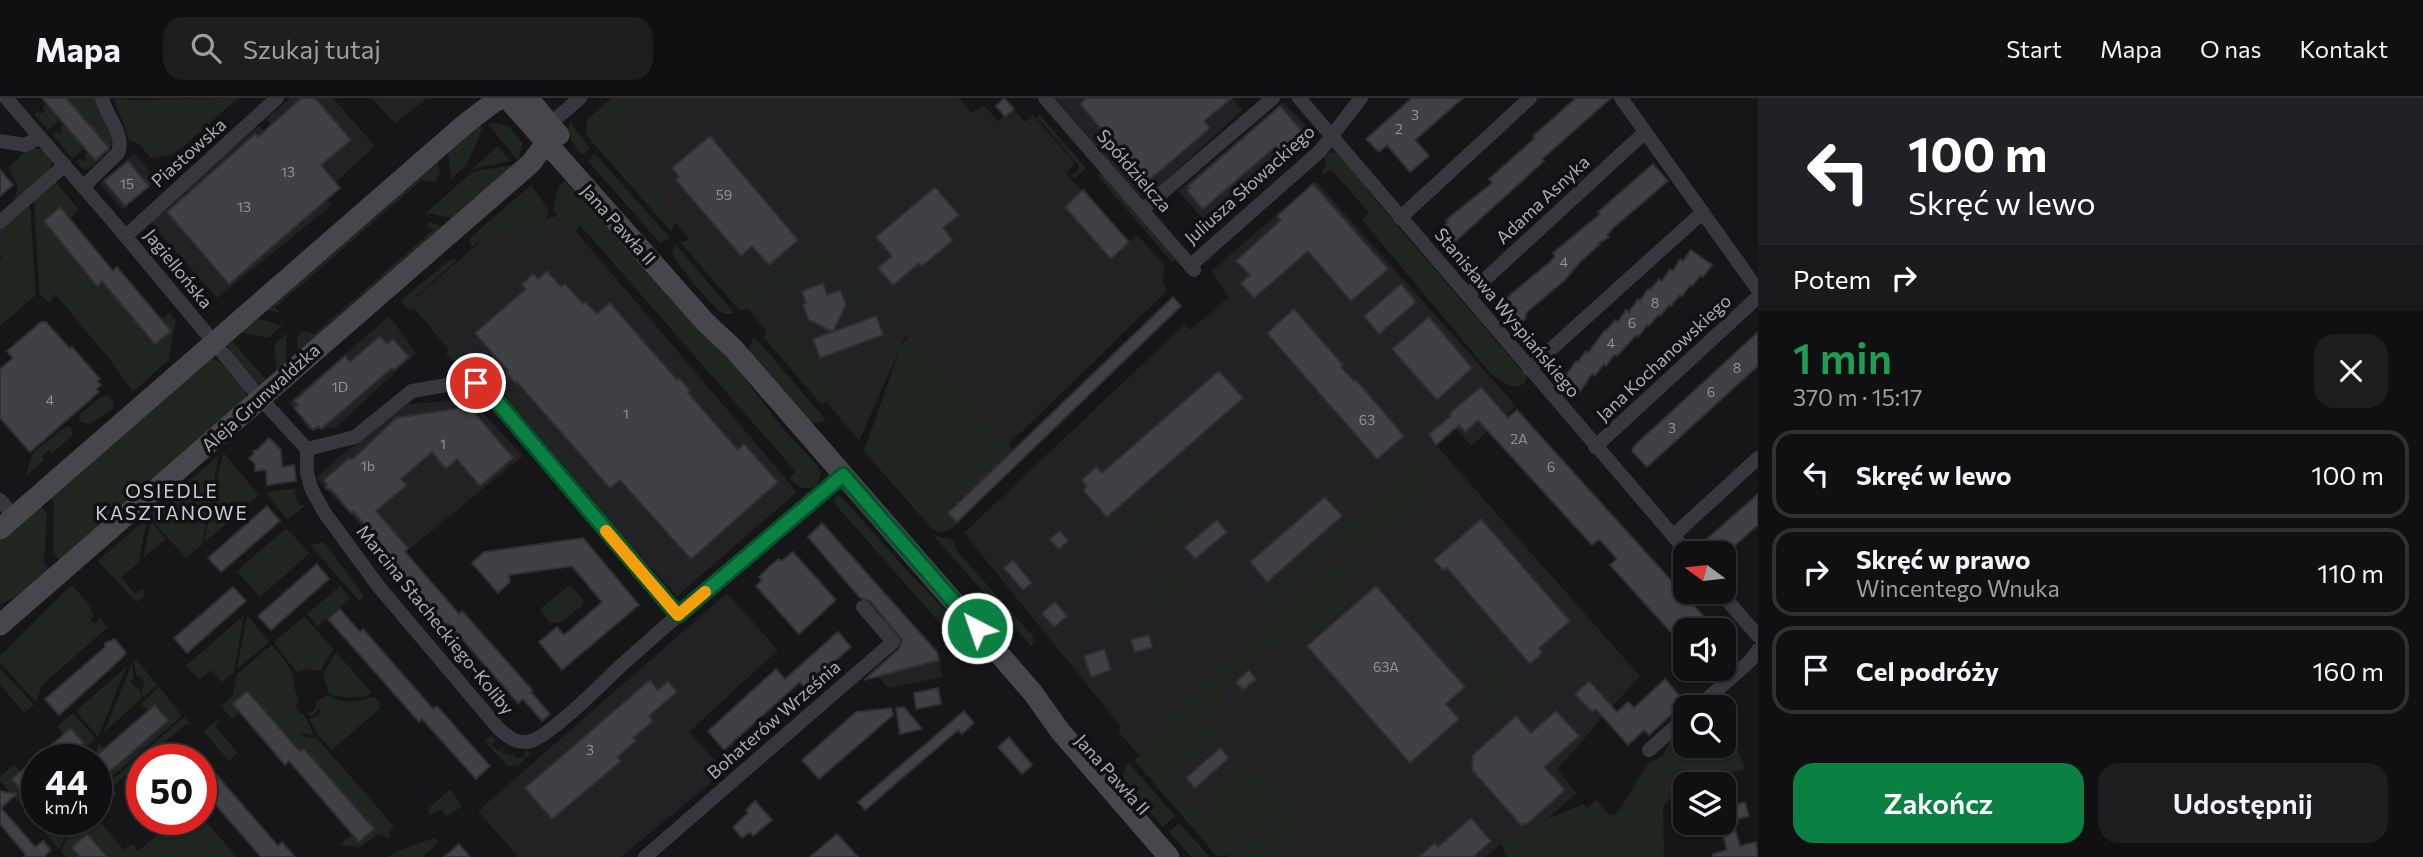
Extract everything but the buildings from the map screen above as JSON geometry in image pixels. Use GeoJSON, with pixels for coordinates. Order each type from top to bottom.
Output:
{"type":"FeatureCollection","features":[{"type":"Feature","properties":{"kind":"main road"},"geometry":{"type":"LineString","coordinates":[[464,125],[479,98]]}},
{"type":"Feature","properties":{"kind":"main road"},"geometry":{"type":"LineString","coordinates":[[7,523],[464,125],[494,102],[505,98]]}},
{"type":"Feature","properties":{"kind":"main road","name":"Jana Pawła II"},"geometry":{"type":"LineString","coordinates":[[505,98],[548,133],[666,260],[837,480],[1035,696],[1110,771],[1185,857]]}},
{"type":"Feature","properties":{"kind":"main road","name":"Jana Pawła II"},"geometry":{"type":"LineString","coordinates":[[528,99],[581,183],[706,323],[733,348]]}},
{"type":"Feature","properties":{"kind":"main road","name":"Aleja Grunwaldzka"},"geometry":{"type":"LineString","coordinates":[[0,625],[536,159],[548,133]]}},
{"type":"Feature","properties":{"kind":"main road"},"geometry":{"type":"LineString","coordinates":[[522,171],[553,169],[581,183]]}},
{"type":"Feature","properties":{"kind":"main road"},"geometry":{"type":"LineString","coordinates":[[0,610],[26,602]]}},
{"type":"Feature","properties":{"kind":"main road","name":"Jana Pawła II"},"geometry":{"type":"LineString","coordinates":[[1035,696],[1060,732],[1169,857]]}},
{"type":"Feature","properties":{"kind":"street","name":"Jagiellońska"},"geometry":{"type":"LineString","coordinates":[[6,98],[126,236],[261,399],[307,449]]}},
{"type":"Feature","properties":{"kind":"street"},"geometry":{"type":"LineString","coordinates":[[83,187],[118,153],[120,146],[120,138],[102,98]]}},
{"type":"Feature","properties":{"kind":"street","name":"Piastowska"},"geometry":{"type":"LineString","coordinates":[[126,236],[277,98]]}},
{"type":"Feature","properties":{"kind":"street"},"geometry":{"type":"LineString","coordinates":[[548,133],[580,98]]}},
{"type":"Feature","properties":{"kind":"street","name":"Spółdzielcza"},"geometry":{"type":"LineString","coordinates":[[1045,98],[1192,268]]}},
{"type":"Feature","properties":{"kind":"street"},"geometry":{"type":"LineString","coordinates":[[1142,210],[1273,98]]}},
{"type":"Feature","properties":{"kind":"street","name":"Stanisława Wyspiańskiego"},"geometry":{"type":"LineString","coordinates":[[1299,98],[1677,541]]}},
{"type":"Feature","properties":{"kind":"street","name":"Juliusza Słowackiego"},"geometry":{"type":"LineString","coordinates":[[1192,268],[1320,151],[1361,98]]}},
{"type":"Feature","properties":{"kind":"street"},"geometry":{"type":"LineString","coordinates":[[1400,218],[1530,98]]}},
{"type":"Feature","properties":{"kind":"street"},"geometry":{"type":"LineString","coordinates":[[1621,98],[1758,290]]}},
{"type":"Feature","properties":{"kind":"street","name":"Adama Asnyka"},"geometry":{"type":"LineString","coordinates":[[1468,295],[1644,133]]}},
{"type":"Feature","properties":{"kind":"street"},"geometry":{"type":"LineString","coordinates":[[0,141],[25,145],[40,136]]}},
{"type":"Feature","properties":{"kind":"street"},"geometry":{"type":"LineString","coordinates":[[0,222],[65,165]]}},
{"type":"Feature","properties":{"kind":"street"},"geometry":{"type":"LineString","coordinates":[[1530,369],[1703,212]]}},
{"type":"Feature","properties":{"kind":"street","name":"Jana Kochanowskiego"},"geometry":{"type":"LineString","coordinates":[[1595,447],[1758,298]]}},
{"type":"Feature","properties":{"kind":"street"},"geometry":{"type":"LineString","coordinates":[[307,449],[355,437],[412,391],[464,382],[482,386],[678,615]]}},
{"type":"Feature","properties":{"kind":"street","name":"Marcina Stacheckiego-Koliby"},"geometry":{"type":"LineString","coordinates":[[307,449],[307,473],[311,488],[324,512],[379,587],[499,729],[511,739],[524,743],[535,740],[577,705],[837,480]]}},
{"type":"Feature","properties":{"kind":"street"},"geometry":{"type":"LineString","coordinates":[[1673,536],[1758,457]]}},
{"type":"Feature","properties":{"kind":"street"},"geometry":{"type":"LineString","coordinates":[[0,500],[7,523]]}},
{"type":"Feature","properties":{"kind":"street"},"geometry":{"type":"LineString","coordinates":[[1730,604],[1758,636]]}},
{"type":"Feature","properties":{"kind":"street","name":"Bohaterów Września"},"geometry":{"type":"LineString","coordinates":[[645,857],[893,642],[863,607]]}},
{"type":"Feature","properties":{"kind":"street"},"geometry":{"type":"LineString","coordinates":[[1712,695],[1750,661],[1758,650]]}},
{"type":"Feature","properties":{"kind":"street"},"geometry":{"type":"LineString","coordinates":[[1649,750],[1673,729]]}},
{"type":"Feature","properties":{"kind":"shaded area"},"geometry":{"type":"Polygon","coordinates":[[[66,98],[98,98],[116,139],[112,140],[110,150],[89,169],[83,169],[76,162],[80,159],[84,162],[87,159],[84,155],[88,152],[95,160],[109,148],[66,98]]]}},
{"type":"Feature","properties":{"kind":"shaded area"},"geometry":{"type":"Polygon","coordinates":[[[114,98],[238,98],[175,154],[151,158],[140,145],[129,140],[114,98]]]}},
{"type":"Feature","properties":{"kind":"shaded area"},"geometry":{"type":"Polygon","coordinates":[[[290,98],[333,98],[375,146],[326,191],[266,119],[290,98]]]}},
{"type":"Feature","properties":{"kind":"shaded area"},"geometry":{"type":"Polygon","coordinates":[[[372,98],[427,98],[395,124],[372,98]]]}},
{"type":"Feature","properties":{"kind":"shaded area"},"geometry":{"type":"Polygon","coordinates":[[[611,98],[641,98],[618,118],[623,125],[637,174],[677,218],[671,231],[586,135],[587,120],[611,98]]]}},
{"type":"Feature","properties":{"kind":"shaded area"},"geometry":{"type":"Polygon","coordinates":[[[621,98],[959,98],[972,113],[984,105],[998,121],[1014,110],[1025,122],[1033,115],[1075,163],[1066,173],[1129,242],[1137,235],[1164,264],[1163,280],[1167,291],[1006,447],[906,335],[859,441],[591,123],[621,98]]]}},
{"type":"Feature","properties":{"kind":"shaded area"},"geometry":{"type":"Polygon","coordinates":[[[1055,98],[1232,98],[1242,110],[1148,197],[1139,196],[1055,98]]]}},
{"type":"Feature","properties":{"kind":"shaded area"},"geometry":{"type":"Polygon","coordinates":[[[1283,102],[1313,133],[1207,223],[1178,191],[1283,102]]]}},
{"type":"Feature","properties":{"kind":"shaded area"},"geometry":{"type":"Polygon","coordinates":[[[47,104],[60,120],[48,130],[34,114],[38,110],[41,114],[45,110],[42,107],[47,104]]]}},
{"type":"Feature","properties":{"kind":"shaded area"},"geometry":{"type":"Polygon","coordinates":[[[1040,115],[1086,168],[1074,179],[1071,175],[1079,166],[1037,117],[1040,115]]]}},
{"type":"Feature","properties":{"kind":"shaded area"},"geometry":{"type":"Polygon","coordinates":[[[570,122],[590,148],[582,155],[569,136],[570,122]]]}},
{"type":"Feature","properties":{"kind":"shaded area"},"geometry":{"type":"Polygon","coordinates":[[[64,124],[85,148],[72,158],[52,134],[56,131],[59,134],[64,124]]]}},
{"type":"Feature","properties":{"kind":"shaded area"},"geometry":{"type":"Polygon","coordinates":[[[488,124],[508,126],[523,143],[518,161],[488,124]]]}},
{"type":"Feature","properties":{"kind":"shaded area"},"geometry":{"type":"Polygon","coordinates":[[[259,126],[332,205],[217,298],[148,220],[259,126]]]}},
{"type":"Feature","properties":{"kind":"shaded area"},"geometry":{"type":"Polygon","coordinates":[[[480,126],[483,128],[466,166],[449,180],[451,176],[448,152],[463,136],[480,126]]]}},
{"type":"Feature","properties":{"kind":"shaded area"},"geometry":{"type":"Polygon","coordinates":[[[498,146],[510,161],[472,169],[498,146]]]}},
{"type":"Feature","properties":{"kind":"shaded area"},"geometry":{"type":"Polygon","coordinates":[[[27,150],[43,150],[51,161],[51,170],[14,204],[18,185],[8,168],[27,150]]]}},
{"type":"Feature","properties":{"kind":"shaded area"},"geometry":{"type":"Polygon","coordinates":[[[1331,152],[1340,155],[1527,377],[1524,384],[1510,386],[1490,373],[1362,220],[1369,213],[1331,169],[1324,175],[1321,172],[1327,165],[1324,156],[1331,152]]]}},
{"type":"Feature","properties":{"kind":"shaded area"},"geometry":{"type":"Polygon","coordinates":[[[134,153],[157,180],[122,210],[100,184],[134,153]]]}},
{"type":"Feature","properties":{"kind":"shaded area"},"geometry":{"type":"Polygon","coordinates":[[[595,154],[670,238],[660,243],[588,161],[595,154]]]}},
{"type":"Feature","properties":{"kind":"shaded area"},"geometry":{"type":"Polygon","coordinates":[[[437,160],[440,172],[436,182],[422,180],[275,308],[283,313],[266,310],[437,160]]]}},
{"type":"Feature","properties":{"kind":"shaded area"},"geometry":{"type":"Polygon","coordinates":[[[512,165],[514,167],[454,219],[425,214],[472,172],[512,165]]]}},
{"type":"Feature","properties":{"kind":"shaded area"},"geometry":{"type":"Polygon","coordinates":[[[1096,174],[1103,174],[1176,261],[1172,262],[1096,174]]]}},
{"type":"Feature","properties":{"kind":"shaded area"},"geometry":{"type":"Polygon","coordinates":[[[55,181],[79,210],[69,219],[59,208],[44,221],[97,285],[102,281],[155,344],[171,331],[161,320],[170,312],[173,319],[176,318],[169,359],[133,392],[108,357],[55,294],[49,303],[39,293],[34,198],[55,181]]]}},
{"type":"Feature","properties":{"kind":"shaded area"},"geometry":{"type":"Polygon","coordinates":[[[565,181],[736,367],[786,432],[817,465],[821,474],[817,485],[805,488],[789,478],[796,472],[581,226],[569,235],[553,210],[558,187],[565,181]]]}},
{"type":"Feature","properties":{"kind":"shaded area"},"geometry":{"type":"Polygon","coordinates":[[[1316,181],[1516,406],[1471,446],[1455,428],[1436,445],[1640,676],[1557,769],[1577,793],[1537,828],[1515,833],[1485,857],[1228,857],[1118,731],[1121,727],[964,533],[1185,324],[1190,330],[1229,297],[1211,271],[1316,181]]]}},
{"type":"Feature","properties":{"kind":"shaded area"},"geometry":{"type":"Polygon","coordinates":[[[531,185],[549,210],[542,230],[476,243],[472,247],[469,241],[472,236],[531,185]]]}},
{"type":"Feature","properties":{"kind":"shaded area"},"geometry":{"type":"Polygon","coordinates":[[[30,202],[36,295],[0,326],[0,228],[30,202]]]}},
{"type":"Feature","properties":{"kind":"shaded area"},"geometry":{"type":"Polygon","coordinates":[[[565,214],[580,236],[797,492],[677,596],[411,302],[490,233],[565,214]]]}},
{"type":"Feature","properties":{"kind":"shaded area"},"geometry":{"type":"Polygon","coordinates":[[[430,222],[444,227],[298,355],[297,340],[300,333],[314,334],[433,230],[427,226],[430,222]]]}},
{"type":"Feature","properties":{"kind":"shaded area"},"geometry":{"type":"Polygon","coordinates":[[[691,239],[727,282],[744,287],[756,286],[780,276],[821,245],[881,311],[877,315],[873,314],[834,271],[828,270],[813,272],[792,284],[782,294],[776,287],[753,299],[756,308],[739,310],[680,242],[691,239]]]}},
{"type":"Feature","properties":{"kind":"shaded area"},"geometry":{"type":"Polygon","coordinates":[[[676,245],[734,313],[723,313],[695,285],[672,252],[676,245]]]}},
{"type":"Feature","properties":{"kind":"shaded area"},"geometry":{"type":"Polygon","coordinates":[[[451,259],[457,260],[414,298],[469,363],[476,358],[466,370],[446,354],[449,350],[414,308],[410,311],[400,301],[451,259]]]}},
{"type":"Feature","properties":{"kind":"shaded area"},"geometry":{"type":"Polygon","coordinates":[[[389,316],[416,353],[335,428],[309,430],[289,402],[389,316]]]}},
{"type":"Feature","properties":{"kind":"shaded area"},"geometry":{"type":"Polygon","coordinates":[[[256,318],[279,325],[285,323],[268,338],[238,331],[256,318]]]}},
{"type":"Feature","properties":{"kind":"shaded area"},"geometry":{"type":"Polygon","coordinates":[[[766,332],[795,336],[829,376],[830,401],[821,404],[764,338],[766,332]]]}},
{"type":"Feature","properties":{"kind":"shaded area"},"geometry":{"type":"Polygon","coordinates":[[[287,333],[286,360],[277,375],[274,345],[287,333]]]}},
{"type":"Feature","properties":{"kind":"shaded area"},"geometry":{"type":"Polygon","coordinates":[[[910,335],[1014,451],[951,514],[959,522],[943,532],[932,529],[864,451],[901,346],[910,335]]]}},
{"type":"Feature","properties":{"kind":"shaded area"},"geometry":{"type":"Polygon","coordinates":[[[754,336],[826,420],[811,423],[750,354],[749,348],[754,336]]]}},
{"type":"Feature","properties":{"kind":"shaded area"},"geometry":{"type":"Polygon","coordinates":[[[230,339],[269,383],[261,384],[255,381],[230,352],[230,339]]]}},
{"type":"Feature","properties":{"kind":"shaded area"},"geometry":{"type":"Polygon","coordinates":[[[212,358],[219,361],[245,390],[245,402],[62,563],[53,552],[54,503],[48,496],[212,358]]]}},
{"type":"Feature","properties":{"kind":"shaded area"},"geometry":{"type":"Polygon","coordinates":[[[504,388],[612,512],[609,515],[502,390],[504,388]]]}},
{"type":"Feature","properties":{"kind":"shaded area"},"geometry":{"type":"Polygon","coordinates":[[[102,396],[109,396],[114,402],[112,409],[92,422],[79,420],[80,414],[102,396]]]}},
{"type":"Feature","properties":{"kind":"shaded area"},"geometry":{"type":"Polygon","coordinates":[[[470,399],[523,456],[395,561],[316,478],[408,404],[470,399]]]}},
{"type":"Feature","properties":{"kind":"shaded area"},"geometry":{"type":"Polygon","coordinates":[[[65,427],[70,427],[72,436],[52,453],[49,450],[42,456],[44,460],[25,477],[33,453],[65,427]]]}},
{"type":"Feature","properties":{"kind":"shaded area"},"geometry":{"type":"Polygon","coordinates":[[[223,452],[258,494],[204,543],[223,452]]]}},
{"type":"Feature","properties":{"kind":"shaded area"},"geometry":{"type":"Polygon","coordinates":[[[219,455],[202,545],[186,558],[151,519],[152,513],[219,455]]]}},
{"type":"Feature","properties":{"kind":"shaded area"},"geometry":{"type":"Polygon","coordinates":[[[1423,459],[1423,496],[1417,507],[1379,536],[1376,548],[1482,664],[1497,663],[1511,681],[1506,692],[1338,840],[1478,715],[1488,696],[1485,680],[1371,549],[1362,544],[1350,544],[1336,549],[1256,619],[1250,610],[1423,459]]]}},
{"type":"Feature","properties":{"kind":"shaded area"},"geometry":{"type":"Polygon","coordinates":[[[299,488],[294,492],[299,505],[306,505],[288,520],[267,494],[299,488]]]}},
{"type":"Feature","properties":{"kind":"shaded area"},"geometry":{"type":"Polygon","coordinates":[[[1176,493],[1186,505],[1157,530],[1153,526],[1140,537],[1144,542],[1120,562],[1117,561],[1112,555],[1114,547],[1176,493]]]}},
{"type":"Feature","properties":{"kind":"shaded area"},"geometry":{"type":"Polygon","coordinates":[[[842,497],[940,605],[976,637],[973,648],[967,650],[961,647],[835,504],[834,499],[842,497]]]}},
{"type":"Feature","properties":{"kind":"shaded area"},"geometry":{"type":"Polygon","coordinates":[[[39,504],[47,514],[44,563],[52,571],[27,592],[0,604],[0,538],[39,504]]]}},
{"type":"Feature","properties":{"kind":"shaded area"},"geometry":{"type":"Polygon","coordinates":[[[147,518],[139,562],[121,577],[135,594],[143,588],[144,597],[136,602],[98,561],[147,518]]]}},
{"type":"Feature","properties":{"kind":"shaded area"},"geometry":{"type":"Polygon","coordinates":[[[151,521],[166,539],[143,558],[151,521]]]}},
{"type":"Feature","properties":{"kind":"shaded area"},"geometry":{"type":"Polygon","coordinates":[[[822,523],[937,652],[943,677],[888,688],[874,671],[901,645],[808,537],[822,523]]]}},
{"type":"Feature","properties":{"kind":"shaded area"},"geometry":{"type":"Polygon","coordinates":[[[286,528],[310,553],[260,597],[237,571],[286,528]]]}},
{"type":"Feature","properties":{"kind":"shaded area"},"geometry":{"type":"Polygon","coordinates":[[[933,535],[953,540],[957,551],[1032,635],[1032,647],[933,535]]]}},
{"type":"Feature","properties":{"kind":"shaded area"},"geometry":{"type":"Polygon","coordinates":[[[324,542],[364,596],[359,601],[310,545],[324,542]]]}},
{"type":"Feature","properties":{"kind":"shaded area"},"geometry":{"type":"Polygon","coordinates":[[[1340,558],[1350,559],[1360,569],[1337,590],[1349,604],[1296,652],[1284,643],[1272,646],[1227,686],[1213,707],[1213,720],[1161,732],[1185,699],[1281,613],[1298,593],[1340,558]]]}},
{"type":"Feature","properties":{"kind":"shaded area"},"geometry":{"type":"Polygon","coordinates":[[[1187,568],[1186,581],[1180,590],[1159,604],[1149,601],[1163,571],[1172,582],[1187,568]]]}},
{"type":"Feature","properties":{"kind":"shaded area"},"geometry":{"type":"Polygon","coordinates":[[[72,585],[92,608],[90,610],[94,616],[90,620],[94,623],[100,618],[108,627],[41,686],[36,702],[0,663],[0,655],[72,585]]]}},
{"type":"Feature","properties":{"kind":"shaded area"},"geometry":{"type":"Polygon","coordinates":[[[570,585],[583,600],[583,605],[561,622],[549,623],[540,609],[570,585]]]}},
{"type":"Feature","properties":{"kind":"shaded area"},"geometry":{"type":"Polygon","coordinates":[[[340,586],[351,598],[318,626],[307,614],[340,586]]]}},
{"type":"Feature","properties":{"kind":"shaded area"},"geometry":{"type":"Polygon","coordinates":[[[727,593],[778,650],[689,732],[725,771],[621,857],[518,857],[478,811],[727,593]]]}},
{"type":"Feature","properties":{"kind":"shaded area"},"geometry":{"type":"Polygon","coordinates":[[[244,615],[234,672],[222,682],[211,670],[199,680],[186,666],[244,615]]]}},
{"type":"Feature","properties":{"kind":"shaded area"},"geometry":{"type":"Polygon","coordinates":[[[247,615],[269,642],[237,669],[247,615]]]}},
{"type":"Feature","properties":{"kind":"shaded area"},"geometry":{"type":"Polygon","coordinates":[[[304,616],[334,650],[321,671],[308,669],[296,672],[274,642],[304,616]]]}},
{"type":"Feature","properties":{"kind":"shaded area"},"geometry":{"type":"Polygon","coordinates":[[[272,645],[293,675],[299,698],[296,706],[305,716],[314,735],[300,735],[316,737],[394,826],[390,831],[390,839],[378,834],[359,848],[343,845],[341,843],[353,834],[374,828],[304,749],[300,752],[247,692],[233,704],[239,712],[232,719],[221,706],[233,695],[237,674],[272,645]]]}},
{"type":"Feature","properties":{"kind":"shaded area"},"geometry":{"type":"Polygon","coordinates":[[[336,652],[371,692],[370,695],[349,698],[329,693],[323,674],[336,652]]]}},
{"type":"Feature","properties":{"kind":"shaded area"},"geometry":{"type":"Polygon","coordinates":[[[1282,657],[1287,657],[1220,714],[1221,707],[1282,657]]]}},
{"type":"Feature","properties":{"kind":"shaded area"},"geometry":{"type":"Polygon","coordinates":[[[136,659],[157,685],[143,698],[141,690],[145,683],[136,676],[136,659]]]}},
{"type":"Feature","properties":{"kind":"shaded area"},"geometry":{"type":"Polygon","coordinates":[[[132,663],[134,677],[130,681],[140,691],[141,699],[104,732],[132,663]]]}},
{"type":"Feature","properties":{"kind":"shaded area"},"geometry":{"type":"Polygon","coordinates":[[[127,666],[98,737],[76,711],[127,666]]]}},
{"type":"Feature","properties":{"kind":"shaded area"},"geometry":{"type":"Polygon","coordinates":[[[0,668],[34,705],[24,713],[0,684],[0,668]]]}},
{"type":"Feature","properties":{"kind":"shaded area"},"geometry":{"type":"Polygon","coordinates":[[[159,687],[182,716],[150,744],[141,744],[168,721],[155,705],[148,711],[141,704],[159,687]]]}},
{"type":"Feature","properties":{"kind":"shaded area"},"geometry":{"type":"Polygon","coordinates":[[[327,695],[349,701],[373,697],[379,700],[380,708],[332,750],[309,719],[318,715],[321,710],[309,716],[308,713],[316,707],[316,702],[327,695]]]}},
{"type":"Feature","properties":{"kind":"shaded area"},"geometry":{"type":"Polygon","coordinates":[[[73,713],[96,739],[90,744],[68,744],[71,728],[64,734],[57,727],[73,713]]]}},
{"type":"Feature","properties":{"kind":"shaded area"},"geometry":{"type":"Polygon","coordinates":[[[184,717],[192,725],[186,724],[163,744],[153,744],[184,717]]]}},
{"type":"Feature","properties":{"kind":"shaded area"},"geometry":{"type":"Polygon","coordinates":[[[220,721],[215,726],[238,753],[229,761],[203,731],[220,721]]]}},
{"type":"Feature","properties":{"kind":"shaded area"},"geometry":{"type":"Polygon","coordinates":[[[1215,723],[1223,732],[1172,778],[1204,815],[1218,805],[1215,800],[1216,790],[1242,767],[1253,766],[1286,804],[1223,857],[1216,855],[1134,760],[1162,735],[1215,723]]]}},
{"type":"Feature","properties":{"kind":"shaded area"},"geometry":{"type":"Polygon","coordinates":[[[491,736],[496,740],[491,745],[499,751],[504,746],[502,753],[511,756],[515,751],[514,757],[523,758],[526,749],[531,753],[518,765],[508,766],[485,742],[491,736]]]}},
{"type":"Feature","properties":{"kind":"shaded area"},"geometry":{"type":"Polygon","coordinates":[[[1673,740],[1673,758],[1736,758],[1736,746],[1745,769],[1735,772],[1673,772],[1673,796],[1663,806],[1664,857],[1507,857],[1501,843],[1515,833],[1583,804],[1587,808],[1596,800],[1610,815],[1616,815],[1648,764],[1663,756],[1673,740]]]}},
{"type":"Feature","properties":{"kind":"shaded area"},"geometry":{"type":"Polygon","coordinates":[[[126,757],[126,765],[112,777],[112,769],[126,757]]]}},
{"type":"Feature","properties":{"kind":"shaded area"},"geometry":{"type":"Polygon","coordinates":[[[1128,762],[1175,816],[1163,827],[1124,781],[1123,773],[1128,762]]]}},
{"type":"Feature","properties":{"kind":"shaded area"},"geometry":{"type":"Polygon","coordinates":[[[14,764],[20,771],[12,779],[21,790],[21,805],[0,781],[0,777],[14,764]]]}},
{"type":"Feature","properties":{"kind":"shaded area"},"geometry":{"type":"Polygon","coordinates":[[[126,768],[126,775],[112,787],[112,780],[126,768]]]}},
{"type":"Feature","properties":{"kind":"shaded area"},"geometry":{"type":"Polygon","coordinates":[[[450,789],[462,806],[447,817],[441,810],[429,815],[429,808],[450,789]]]}},
{"type":"Feature","properties":{"kind":"shaded area"},"geometry":{"type":"Polygon","coordinates":[[[1289,807],[1300,819],[1300,828],[1269,857],[1233,857],[1289,807]]]}},
{"type":"Feature","properties":{"kind":"shaded area"},"geometry":{"type":"Polygon","coordinates":[[[1179,823],[1210,857],[1191,857],[1169,832],[1179,823]]]}},
{"type":"Feature","properties":{"kind":"shaded area"},"geometry":{"type":"Polygon","coordinates":[[[217,834],[237,857],[107,857],[88,835],[111,835],[124,850],[132,844],[138,851],[157,835],[217,834]]]}},
{"type":"Feature","properties":{"kind":"shaded area"},"geometry":{"type":"Polygon","coordinates":[[[47,835],[66,835],[59,849],[47,835]]]}},
{"type":"Feature","properties":{"kind":"shaded area"},"geometry":{"type":"Polygon","coordinates":[[[69,835],[86,835],[72,848],[80,857],[66,857],[61,851],[69,835]]]}},
{"type":"Feature","properties":{"kind":"shaded area"},"geometry":{"type":"Polygon","coordinates":[[[434,838],[439,842],[422,857],[389,857],[394,852],[434,838]]]}},
{"type":"Feature","properties":{"kind":"slow traffic"},"geometry":{"type":"LineString","coordinates":[[606,531],[678,615],[705,592]]}},
{"type":"Feature","properties":{"kind":"district","name":"OSIEDLE KASZTANOWE"},"geometry":{"type":"Point","coordinates":[172,502]}},
{"type":"Feature","properties":{"kind":"route"},"geometry":{"type":"LineString","coordinates":[[476,383],[488,391],[678,615],[843,475],[977,628]]}}]}
